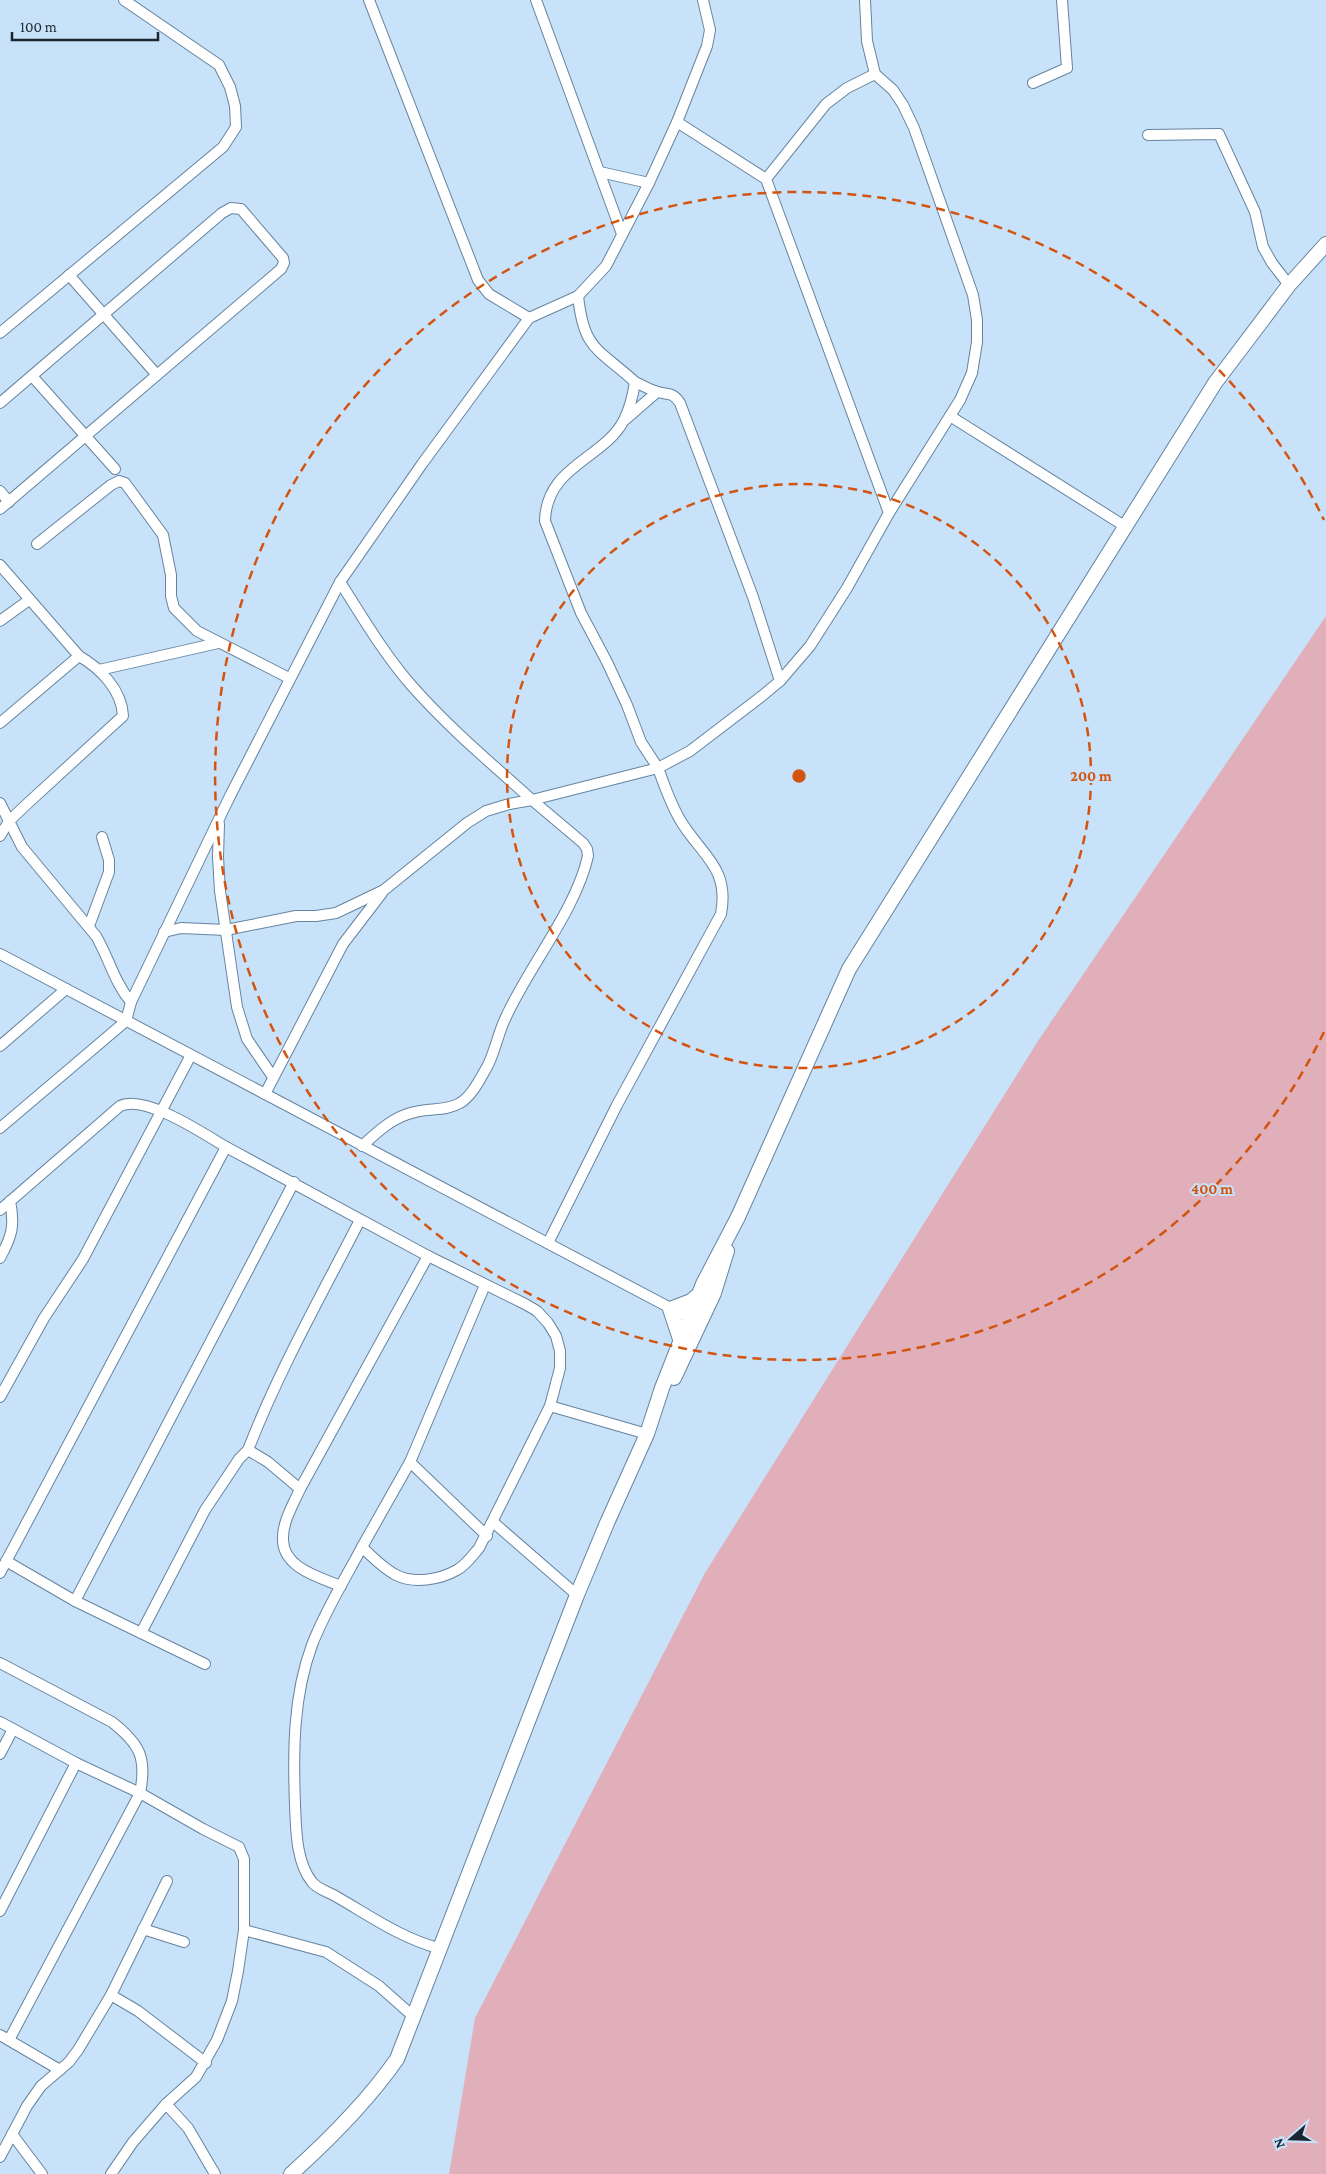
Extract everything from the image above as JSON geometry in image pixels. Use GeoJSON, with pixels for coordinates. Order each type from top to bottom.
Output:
{"type":"FeatureCollection","features":[{"type":"Feature","properties":{"kind":"street"},"geometry":{"type":"LineString","coordinates":[[0,333],[223,147],[236,127],[235,106],[230,87],[219,66],[124,0]]}},
{"type":"Feature","properties":{"kind":"street"},"geometry":{"type":"LineString","coordinates":[[370,0],[478,280],[489,294],[529,318]]}},
{"type":"Feature","properties":{"kind":"street"},"geometry":{"type":"LineString","coordinates":[[536,0],[622,234]]}},
{"type":"Feature","properties":{"kind":"street"},"geometry":{"type":"LineString","coordinates":[[0,1128],[126,1021],[131,1002],[219,818],[289,678],[340,582],[422,464],[529,318],[578,296],[606,266],[649,184],[677,122],[707,46],[710,30],[703,0]]}},
{"type":"Feature","properties":{"kind":"street"},"geometry":{"type":"LineString","coordinates":[[164,932],[181,928],[226,930],[296,916],[336,913],[384,890],[467,823],[486,811],[658,768],[690,751],[780,681],[810,646],[847,588],[889,513],[960,400],[972,373],[977,342],[977,320],[973,295],[914,128],[893,90],[875,74],[868,41],[865,0]]}},
{"type":"Feature","properties":{"kind":"street"},"geometry":{"type":"LineString","coordinates":[[1033,84],[1067,68],[1062,0]]}},
{"type":"Feature","properties":{"kind":"street"},"geometry":{"type":"LineString","coordinates":[[766,179],[826,104],[847,88],[875,74]]}},
{"type":"Feature","properties":{"kind":"street"},"geometry":{"type":"LineString","coordinates":[[677,122],[766,179],[889,513]]}},
{"type":"Feature","properties":{"kind":"street"},"geometry":{"type":"LineString","coordinates":[[1148,135],[1219,134],[1255,212],[1263,247],[1272,263],[1289,285]]}},
{"type":"Feature","properties":{"kind":"street"},"geometry":{"type":"LineString","coordinates":[[600,172],[649,184]]}},
{"type":"Feature","properties":{"kind":"street"},"geometry":{"type":"LineString","coordinates":[[0,403],[222,213],[231,208],[241,209],[279,251],[283,258],[284,264],[281,269],[0,509]]}},
{"type":"Feature","properties":{"kind":"street"},"geometry":{"type":"LineString","coordinates":[[657,1407],[688,1350],[700,1293],[738,1217],[849,969],[1215,382],[1289,285],[1326,244]]}},
{"type":"Feature","properties":{"kind":"street"},"geometry":{"type":"LineString","coordinates":[[69,275],[157,375]]}},
{"type":"Feature","properties":{"kind":"street"},"geometry":{"type":"LineString","coordinates":[[578,296],[584,333],[603,356],[635,382],[657,392],[667,392],[676,397],[680,404],[753,597],[780,681]]}},
{"type":"Feature","properties":{"kind":"street"},"geometry":{"type":"LineString","coordinates":[[32,376],[115,469]]}},
{"type":"Feature","properties":{"kind":"street"},"geometry":{"type":"LineString","coordinates":[[624,421],[635,382]]}},
{"type":"Feature","properties":{"kind":"street"},"geometry":{"type":"LineString","coordinates":[[548,1243],[617,1105],[721,914],[724,897],[722,880],[714,865],[680,819],[658,768],[641,742],[615,679],[581,613],[545,521],[546,506],[554,489],[581,461],[600,446],[624,421],[657,392]]}},
{"type":"Feature","properties":{"kind":"street"},"geometry":{"type":"LineString","coordinates":[[950,416],[1126,527]]}},
{"type":"Feature","properties":{"kind":"street"},"geometry":{"type":"LineString","coordinates":[[36,544],[111,485],[119,481],[125,483],[163,535],[171,575],[171,596],[174,608],[197,631],[289,678]]}},
{"type":"Feature","properties":{"kind":"street"},"geometry":{"type":"LineString","coordinates":[[0,491],[9,502]]}},
{"type":"Feature","properties":{"kind":"street"},"geometry":{"type":"LineString","coordinates":[[0,565],[79,656],[99,670],[120,700],[123,716],[9,821],[0,836]]}},
{"type":"Feature","properties":{"kind":"street"},"geometry":{"type":"LineString","coordinates":[[340,582],[377,642],[432,708],[532,800],[583,843],[587,849],[586,862],[571,899],[506,1017],[488,1066],[471,1092],[460,1103],[450,1107],[415,1112],[404,1116],[378,1131],[362,1146]]}},
{"type":"Feature","properties":{"kind":"street"},"geometry":{"type":"LineString","coordinates":[[0,621],[29,600]]}},
{"type":"Feature","properties":{"kind":"street"},"geometry":{"type":"LineString","coordinates":[[99,670],[218,643]]}},
{"type":"Feature","properties":{"kind":"street"},"geometry":{"type":"LineString","coordinates":[[0,723],[79,656]]}},
{"type":"Feature","properties":{"kind":"street"},"geometry":{"type":"LineString","coordinates":[[0,803],[22,847],[72,909],[89,926],[105,952],[117,984],[131,1002]]}},
{"type":"Feature","properties":{"kind":"street"},"geometry":{"type":"LineString","coordinates":[[219,818],[218,866],[237,1007],[247,1038],[273,1077]]}},
{"type":"Feature","properties":{"kind":"street"},"geometry":{"type":"LineString","coordinates":[[89,926],[109,872],[109,860],[102,837]]}},
{"type":"Feature","properties":{"kind":"street"},"geometry":{"type":"LineString","coordinates":[[265,1094],[343,944],[384,890]]}},
{"type":"Feature","properties":{"kind":"street"},"geometry":{"type":"LineString","coordinates":[[3,959],[66,989],[695,1321]]}},
{"type":"Feature","properties":{"kind":"street"},"geometry":{"type":"LineString","coordinates":[[0,1046],[66,989]]}},
{"type":"Feature","properties":{"kind":"street"},"geometry":{"type":"LineString","coordinates":[[0,1396],[44,1318],[83,1259],[191,1056]]}},
{"type":"Feature","properties":{"kind":"street"},"geometry":{"type":"LineString","coordinates":[[0,1210],[120,1106],[133,1103],[162,1112],[294,1182],[360,1220],[537,1311],[556,1336],[560,1351],[560,1368],[550,1406],[487,1536],[479,1548],[465,1564],[456,1570],[424,1580],[410,1580],[395,1574],[362,1548]]}},
{"type":"Feature","properties":{"kind":"street"},"geometry":{"type":"LineString","coordinates":[[0,1574],[226,1147]]}},
{"type":"Feature","properties":{"kind":"street"},"geometry":{"type":"LineString","coordinates":[[74,1601],[294,1182]]}},
{"type":"Feature","properties":{"kind":"street"},"geometry":{"type":"LineString","coordinates":[[0,1258],[13,1231],[10,1201]]}},
{"type":"Feature","properties":{"kind":"street"},"geometry":{"type":"LineString","coordinates":[[291,2174],[338,2130],[376,2089],[397,2059],[438,1948],[577,1595],[607,1523],[648,1434],[662,1388],[680,1340],[714,1294],[738,1217]]}},
{"type":"Feature","properties":{"kind":"street"},"geometry":{"type":"LineString","coordinates":[[141,1633],[205,1510],[239,1459],[248,1450],[264,1407],[285,1363],[360,1220]]}},
{"type":"Feature","properties":{"kind":"street"},"geometry":{"type":"LineString","coordinates":[[341,1586],[307,1572],[295,1564],[286,1552],[283,1537],[288,1518],[300,1489],[428,1256]]}},
{"type":"Feature","properties":{"kind":"street"},"geometry":{"type":"LineString","coordinates":[[438,1948],[420,1943],[313,1884],[301,1860],[296,1823],[293,1744],[296,1714],[312,1646],[341,1586],[410,1462],[485,1284]]}},
{"type":"Feature","properties":{"kind":"street"},"geometry":{"type":"LineString","coordinates":[[670,1309],[691,1301],[700,1293]]}},
{"type":"Feature","properties":{"kind":"street"},"geometry":{"type":"LineString","coordinates":[[670,1309],[677,1325],[680,1340]]}},
{"type":"Feature","properties":{"kind":"street"},"geometry":{"type":"LineString","coordinates":[[550,1406],[648,1434]]}},
{"type":"Feature","properties":{"kind":"street"},"geometry":{"type":"LineString","coordinates":[[248,1450],[268,1462],[300,1489]]}},
{"type":"Feature","properties":{"kind":"street"},"geometry":{"type":"LineString","coordinates":[[410,1462],[487,1536]]}},
{"type":"Feature","properties":{"kind":"street"},"geometry":{"type":"LineString","coordinates":[[493,1522],[577,1595]]}},
{"type":"Feature","properties":{"kind":"street"},"geometry":{"type":"LineString","coordinates":[[6,1560],[74,1601],[205,1664]]}},
{"type":"Feature","properties":{"kind":"street"},"geometry":{"type":"LineString","coordinates":[[0,1664],[112,1722],[128,1735],[140,1755],[144,1773],[140,1794],[4,2037],[60,2070]]}},
{"type":"Feature","properties":{"kind":"street"},"geometry":{"type":"LineString","coordinates":[[0,1722],[76,1763],[140,1794],[203,1830],[239,1847],[244,1859],[244,1930],[232,2001],[217,2040],[206,2063],[196,2077],[166,2104],[133,2142],[111,2174]]}},
{"type":"Feature","properties":{"kind":"street"},"geometry":{"type":"LineString","coordinates":[[0,1754],[13,1729]]}},
{"type":"Feature","properties":{"kind":"street"},"geometry":{"type":"LineString","coordinates":[[0,1911],[76,1763]]}},
{"type":"Feature","properties":{"kind":"street"},"geometry":{"type":"LineString","coordinates":[[0,2157],[27,2106],[41,2086],[60,2070],[78,2050],[112,1995],[167,1880]]}},
{"type":"Feature","properties":{"kind":"street"},"geometry":{"type":"LineString","coordinates":[[143,1929],[184,1942]]}},
{"type":"Feature","properties":{"kind":"street"},"geometry":{"type":"LineString","coordinates":[[244,1930],[326,1952],[379,1986],[414,2017]]}},
{"type":"Feature","properties":{"kind":"street"},"geometry":{"type":"LineString","coordinates":[[112,1995],[138,2011],[206,2063]]}},
{"type":"Feature","properties":{"kind":"street"},"geometry":{"type":"LineString","coordinates":[[166,2104],[188,2128],[215,2174]]}},
{"type":"Feature","properties":{"kind":"street"},"geometry":{"type":"LineString","coordinates":[[12,2134],[42,2174]]}},
{"type":"Feature","properties":{"kind":"shaded area"},"geometry":{"type":"Polygon","coordinates":[[[1326,616],[1326,2174],[449,2174],[475,2018],[705,1573],[1038,1041],[1326,616]]]}}]}
